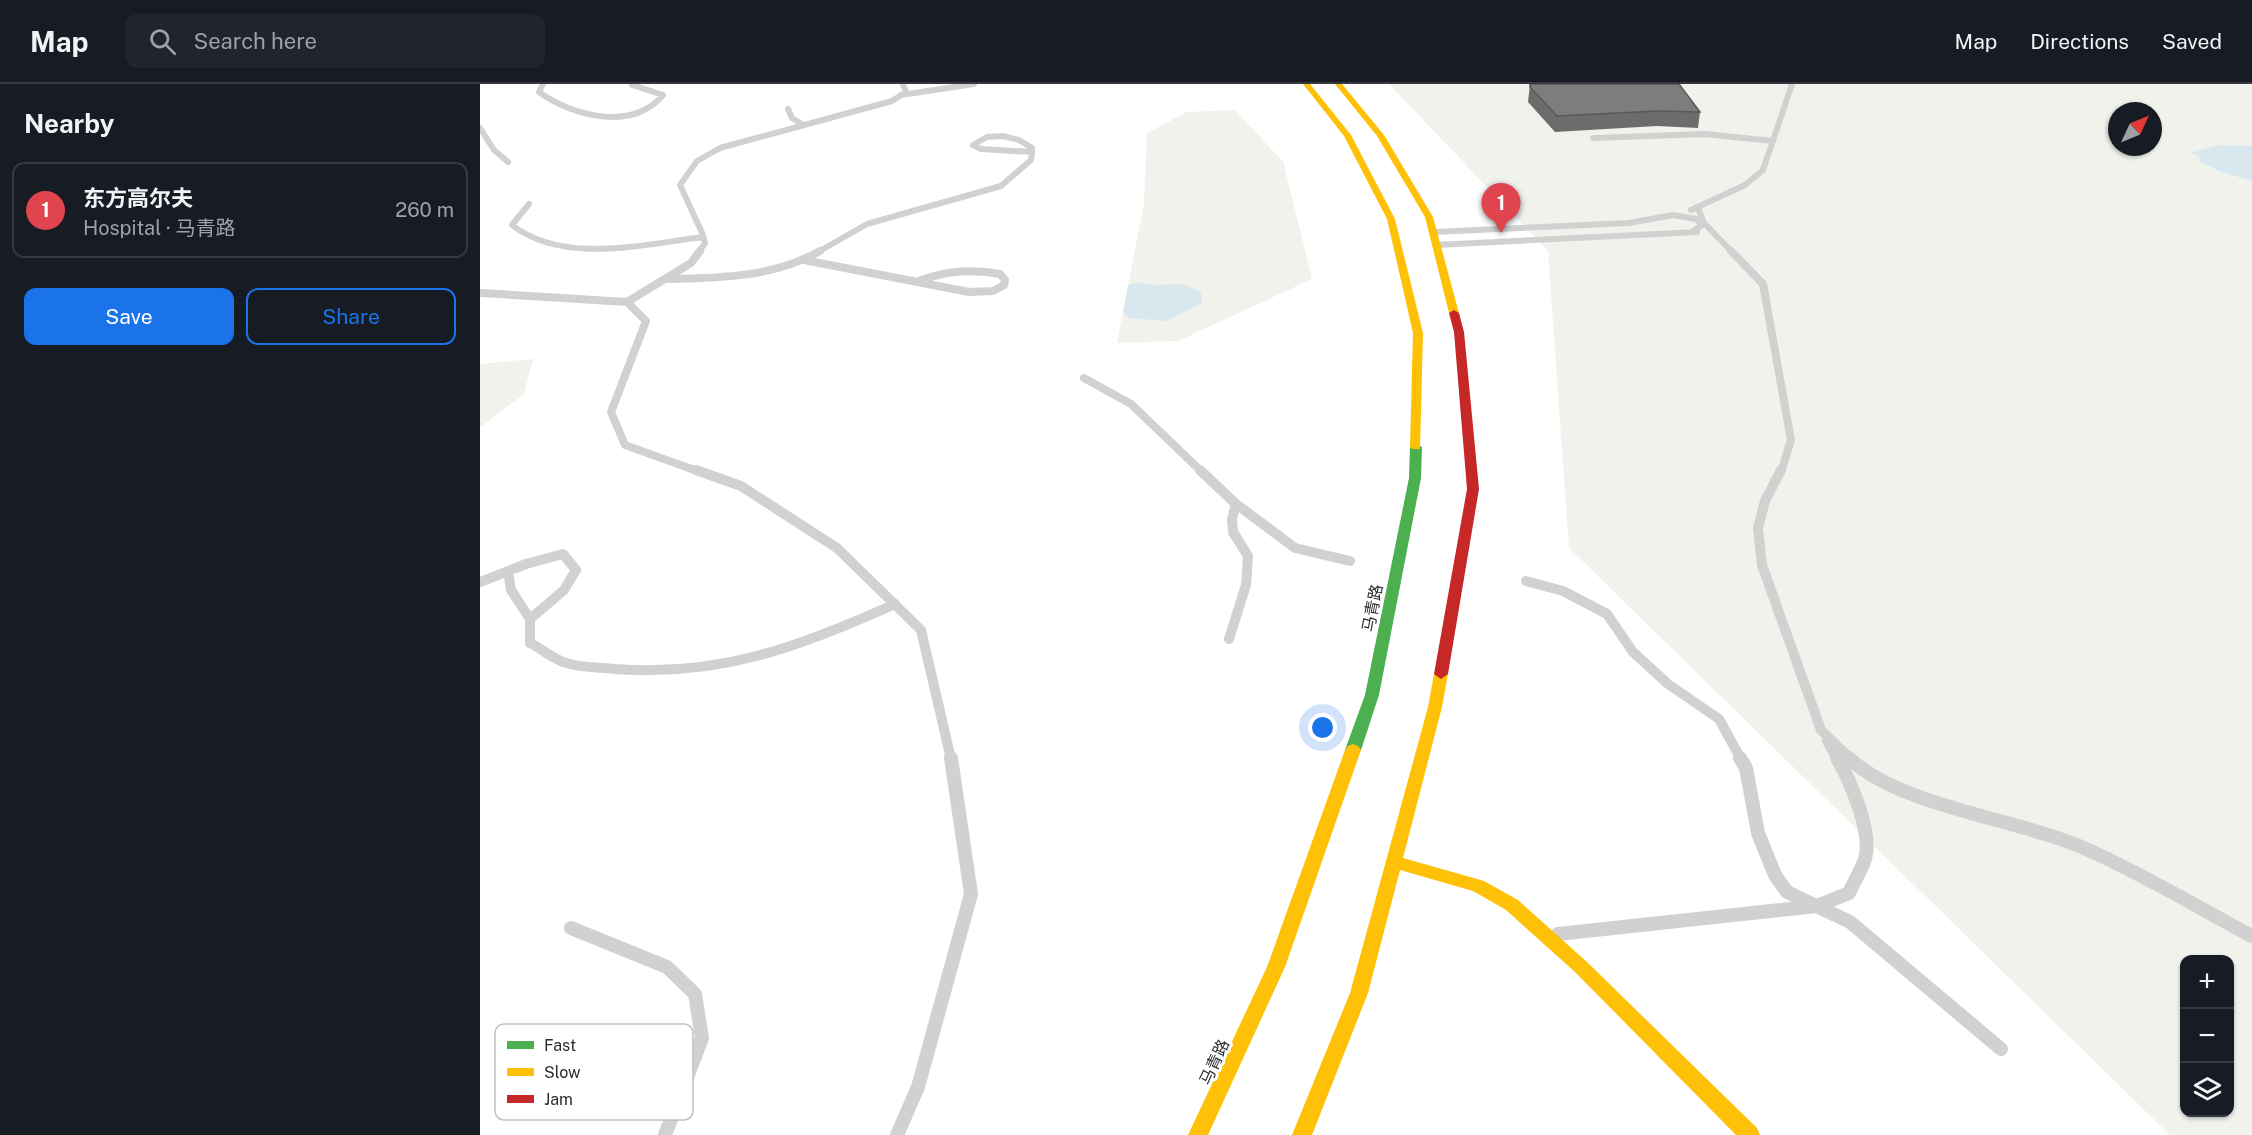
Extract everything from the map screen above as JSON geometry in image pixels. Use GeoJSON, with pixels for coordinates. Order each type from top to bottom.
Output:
{"type":"FeatureCollection","features":[{"type":"Feature","properties":{"kind":"main road","name":"马青路"},"geometry":{"type":"LineString","coordinates":[[1198,1135],[1276,967],[1372,695],[1415,478],[1418,333],[1391,219],[1347,135],[1306,84]]}},
{"type":"Feature","properties":{"kind":"main road"},"geometry":{"type":"LineString","coordinates":[[1302,1135],[1359,993],[1394,862],[1435,707],[1473,489],[1459,332],[1429,217],[1380,135],[1338,84]]}},
{"type":"Feature","properties":{"kind":"main road"},"geometry":{"type":"LineString","coordinates":[[1394,862],[1478,886],[1512,905],[1694,1077],[1750,1135]]}},
{"type":"Feature","properties":{"kind":"lane"},"geometry":{"type":"LineString","coordinates":[[543,84],[539,92],[560,107],[590,117],[606,118],[643,110],[658,102],[663,95],[632,86]]}},
{"type":"Feature","properties":{"kind":"lane"},"geometry":{"type":"LineString","coordinates":[[480,293],[627,303],[669,279],[691,263],[705,243],[698,218],[684,198],[680,185],[687,172],[697,161],[720,148],[866,110],[906,92],[903,84]]}},
{"type":"Feature","properties":{"kind":"lane"},"geometry":{"type":"LineString","coordinates":[[901,95],[974,84]]}},
{"type":"Feature","properties":{"kind":"lane"},"geometry":{"type":"LineString","coordinates":[[1435,238],[1629,223],[1698,208],[1745,185],[1763,170],[1792,84]]}},
{"type":"Feature","properties":{"kind":"lane"},"geometry":{"type":"LineString","coordinates":[[788,110],[792,118],[803,125]]}},
{"type":"Feature","properties":{"kind":"lane"},"geometry":{"type":"LineString","coordinates":[[480,128],[494,150],[508,162]]}},
{"type":"Feature","properties":{"kind":"lane"},"geometry":{"type":"LineString","coordinates":[[1593,138],[1683,132],[1725,134],[1773,141]]}},
{"type":"Feature","properties":{"kind":"lane"},"geometry":{"type":"LineString","coordinates":[[669,279],[720,278],[768,271],[804,260],[867,224],[909,210],[1001,186],[1031,160],[1032,152],[1032,148],[1025,141],[1009,137],[978,140],[973,145],[981,149],[1032,152]]}},
{"type":"Feature","properties":{"kind":"lane"},"geometry":{"type":"LineString","coordinates":[[529,204],[512,225],[520,235],[559,247],[588,248],[704,237]]}},
{"type":"Feature","properties":{"kind":"lane"},"geometry":{"type":"LineString","coordinates":[[1546,935],[1817,906],[1848,893],[1866,858],[1862,815],[1849,779],[1821,730],[1762,565],[1758,528],[1791,440],[1763,284],[1704,223],[1698,208]]}},
{"type":"Feature","properties":{"kind":"lane"},"geometry":{"type":"LineString","coordinates":[[1673,215],[1696,219],[1702,225],[1692,232]]}},
{"type":"Feature","properties":{"kind":"lane"},"geometry":{"type":"LineString","coordinates":[[1435,238],[1711,231]]}},
{"type":"Feature","properties":{"kind":"lane"},"geometry":{"type":"LineString","coordinates":[[804,260],[969,292],[993,291],[1004,285],[1005,280],[1000,274],[974,271],[938,275],[919,281]]}},
{"type":"Feature","properties":{"kind":"lane"},"geometry":{"type":"LineString","coordinates":[[627,303],[646,321],[611,412],[625,446],[741,486],[837,548],[921,630],[949,743],[971,894],[918,1087],[897,1135]]}},
{"type":"Feature","properties":{"kind":"lane"},"geometry":{"type":"LineString","coordinates":[[1084,378],[1131,404],[1236,504],[1295,548],[1350,561]]}},
{"type":"Feature","properties":{"kind":"lane"},"geometry":{"type":"LineString","coordinates":[[1228,639],[1246,585],[1248,556],[1233,536],[1231,518],[1236,504]]}},
{"type":"Feature","properties":{"kind":"lane"},"geometry":{"type":"LineString","coordinates":[[480,582],[563,554],[576,570],[564,590],[530,619]]}},
{"type":"Feature","properties":{"kind":"lane"},"geometry":{"type":"LineString","coordinates":[[508,571],[511,590],[530,619],[531,643],[567,663],[623,670],[688,672],[772,655],[824,638],[895,604]]}},
{"type":"Feature","properties":{"kind":"lane"},"geometry":{"type":"LineString","coordinates":[[1526,580],[1563,591],[1607,614],[1633,651],[1668,684],[1719,719],[1746,768],[1758,833],[1775,875],[1787,892],[1850,922],[2001,1049]]}},
{"type":"Feature","properties":{"kind":"lane"},"geometry":{"type":"LineString","coordinates":[[1821,730],[1859,767],[1900,789],[2085,848],[2252,936]]}},
{"type":"Feature","properties":{"kind":"lane"},"geometry":{"type":"LineString","coordinates":[[572,928],[667,967],[695,994],[702,1038],[693,1062]]}},
{"type":"Feature","properties":{"kind":"lane"},"geometry":{"type":"LineString","coordinates":[[665,1135],[671,1120]]}},
{"type":"Feature","properties":{"kind":"shaded area"},"geometry":{"type":"Polygon","coordinates":[[[1389,84],[2252,84],[2252,1135],[2170,1135],[1569,548],[1548,251],[1389,84]]]}},
{"type":"Feature","properties":{"kind":"shaded area"},"geometry":{"type":"Polygon","coordinates":[[[1234,110],[1283,161],[1312,279],[1178,341],[1117,343],[1144,204],[1147,133],[1187,112],[1234,110]]]}},
{"type":"Feature","properties":{"kind":"shaded area"},"geometry":{"type":"Polygon","coordinates":[[[2218,145],[2252,146],[2252,181],[2219,171],[2201,162],[2198,155],[2191,153],[2218,145]]]}},
{"type":"Feature","properties":{"kind":"shaded area"},"geometry":{"type":"Polygon","coordinates":[[[1138,282],[1154,285],[1182,284],[1201,292],[1202,303],[1166,321],[1129,318],[1123,312],[1128,285],[1138,282]]]}},
{"type":"Feature","properties":{"kind":"shaded area"},"geometry":{"type":"Polygon","coordinates":[[[533,359],[524,394],[480,427],[480,364],[533,359]]]}},
{"type":"Feature","properties":{"kind":"building"},"geometry":{"type":"Polygon","coordinates":[[[1530,84],[1679,84],[1700,112],[1659,111],[1557,116],[1530,87],[1530,84]]]}},
{"type":"Feature","properties":{"kind":"traffic: fast"},"geometry":{"type":"LineString","coordinates":[[1353,750],[1372,695],[1415,478],[1416,447]]}},
{"type":"Feature","properties":{"kind":"traffic: slow"},"geometry":{"type":"LineString","coordinates":[[1306,84],[1347,135],[1391,219],[1418,333],[1416,447]]}},
{"type":"Feature","properties":{"kind":"traffic: slow"},"geometry":{"type":"LineString","coordinates":[[1338,84],[1380,135],[1429,217],[1454,313]]}},
{"type":"Feature","properties":{"kind":"traffic: slow"},"geometry":{"type":"LineString","coordinates":[[1302,1135],[1359,993],[1435,707],[1441,674]]}},
{"type":"Feature","properties":{"kind":"traffic: slow"},"geometry":{"type":"LineString","coordinates":[[1198,1135],[1276,967],[1353,750]]}},
{"type":"Feature","properties":{"kind":"traffic: slow"},"geometry":{"type":"LineString","coordinates":[[1394,862],[1478,886],[1512,905],[1581,967],[1750,1135]]}},
{"type":"Feature","properties":{"kind":"traffic: jam"},"geometry":{"type":"LineString","coordinates":[[1441,674],[1473,489],[1459,332],[1454,313]]}},
{"type":"Feature","properties":{"kind":"place","name":"东方高尔夫"},"geometry":{"type":"Point","coordinates":[1501,233]}}]}
